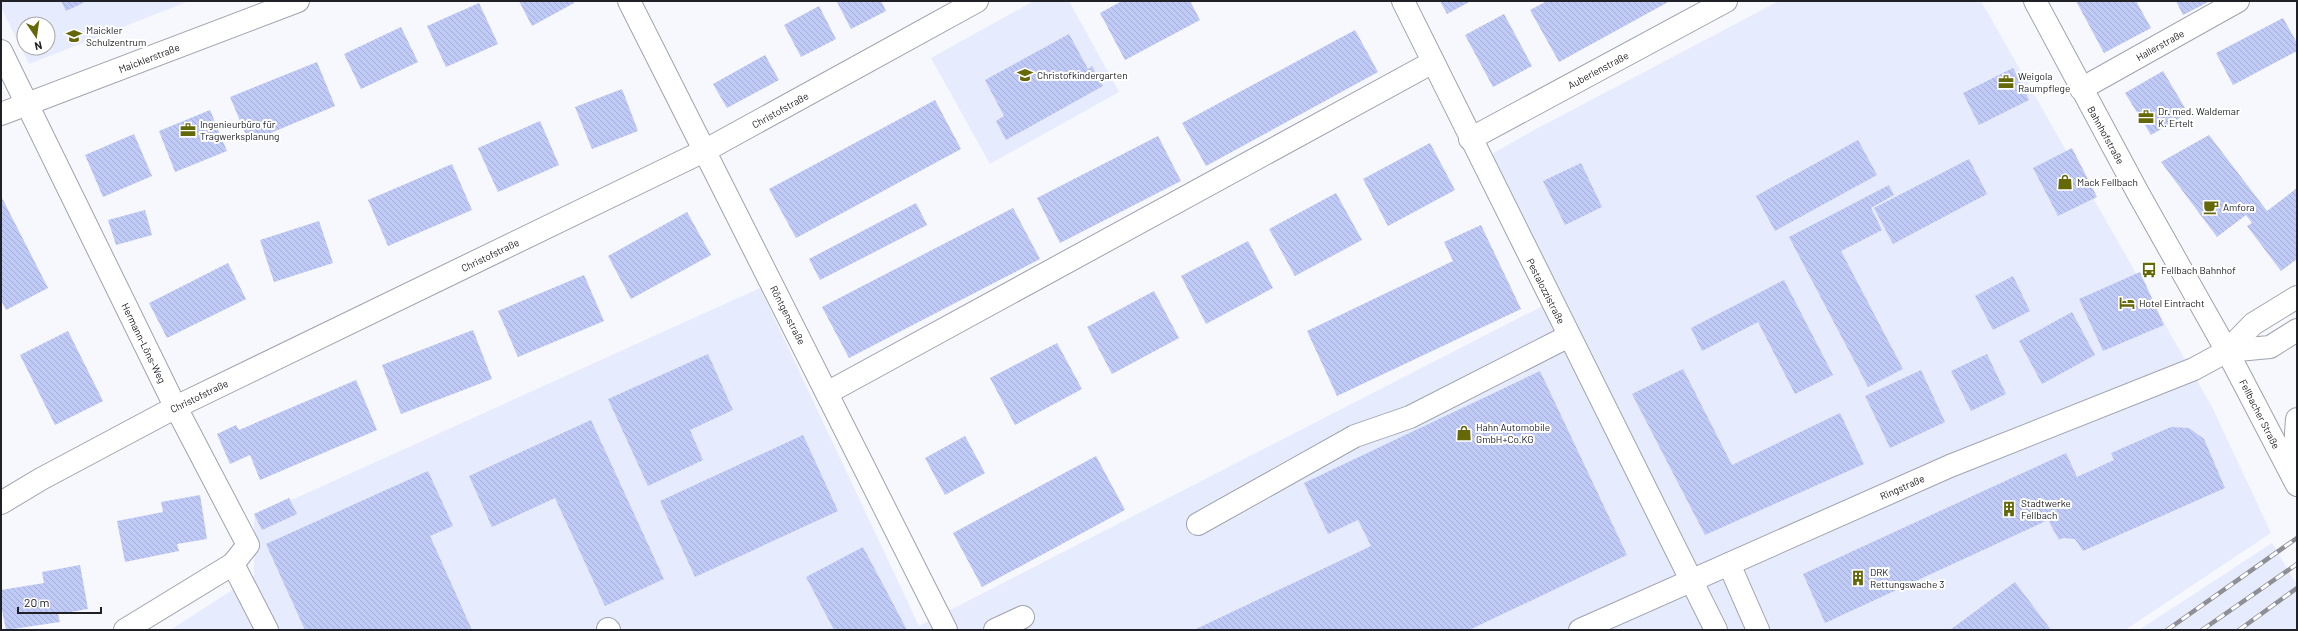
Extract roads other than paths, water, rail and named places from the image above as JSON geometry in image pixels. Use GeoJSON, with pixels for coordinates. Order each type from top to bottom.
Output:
{"type":"FeatureCollection","features":[{"type":"Feature","properties":{"kind":"street","name":"Maicklerstraße"},"geometry":{"type":"LineString","coordinates":[[1,114],[298,1]]}},
{"type":"Feature","properties":{"kind":"street","name":"Röntgenstraße"},"geometry":{"type":"LineString","coordinates":[[629,1],[706,150],[946,630]]}},
{"type":"Feature","properties":{"kind":"street","name":"Christofstraße"},"geometry":{"type":"LineString","coordinates":[[1,503],[40,479],[176,407],[706,150],[977,1]]}},
{"type":"Feature","properties":{"kind":"street","name":"Pestalozzistraße"},"geometry":{"type":"LineString","coordinates":[[1403,1],[1470,139],[1716,630]]}},
{"type":"Feature","properties":{"kind":"street","name":"Auberlenstraße"},"geometry":{"type":"LineString","coordinates":[[1470,139],[1726,1]]}},
{"type":"Feature","properties":{"kind":"street","name":"Bahnhofstraße"},"geometry":{"type":"LineString","coordinates":[[2035,1],[2081,90],[2227,351]]}},
{"type":"Feature","properties":{"kind":"street","name":"Hallerstraße"},"geometry":{"type":"LineString","coordinates":[[2081,90],[2238,1]]}},
{"type":"Feature","properties":{"kind":"street","name":"Hermann-Löns-Weg"},"geometry":{"type":"LineString","coordinates":[[1,51],[26,105],[176,407],[248,545],[233,564]]}},
{"type":"Feature","properties":{"kind":"street"},"geometry":{"type":"LineString","coordinates":[[827,393],[1433,62]]}},
{"type":"Feature","properties":{"kind":"street"},"geometry":{"type":"LineString","coordinates":[[2227,351],[2253,324],[2297,297]]}},
{"type":"Feature","properties":{"kind":"street"},"geometry":{"type":"LineString","coordinates":[[2227,351],[2270,347],[2297,330]]}},
{"type":"Feature","properties":{"kind":"street"},"geometry":{"type":"LineString","coordinates":[[1198,524],[1355,436],[1410,417],[1569,336]]}},
{"type":"Feature","properties":{"kind":"street","name":"Fellbacher Straße"},"geometry":{"type":"LineString","coordinates":[[2227,351],[2295,481]]}},
{"type":"Feature","properties":{"kind":"street","name":"Ringstraße"},"geometry":{"type":"LineString","coordinates":[[1580,630],[1950,466],[2177,376],[2227,351]]}},
{"type":"Feature","properties":{"kind":"street","name":"Fellbacher Straße"},"geometry":{"type":"LineString","coordinates":[[2295,481],[2297,419]]}},
{"type":"Feature","properties":{"kind":"street"},"geometry":{"type":"LineString","coordinates":[[125,630],[233,564],[267,630]]}},
{"type":"Feature","properties":{"kind":"street"},"geometry":{"type":"LineString","coordinates":[[1729,564],[1758,630]]}},
{"type":"Feature","properties":{"kind":"street"},"geometry":{"type":"LineString","coordinates":[[995,630],[1023,617]]}},
{"type":"Feature","properties":{"kind":"railway"},"geometry":{"type":"LineString","coordinates":[[2167,630],[2297,538]]}},
{"type":"Feature","properties":{"kind":"railway"},"geometry":{"type":"LineString","coordinates":[[2202,630],[2297,564]]}},
{"type":"Feature","properties":{"kind":"railway"},"geometry":{"type":"LineString","coordinates":[[2239,630],[2297,588]]}},
{"type":"Feature","properties":{"kind":"place","name":"Maickler Schulzentrum"},"geometry":{"type":"Point","coordinates":[74,36]}},
{"type":"Feature","properties":{"kind":"place","name":"Christofkindergarten"},"geometry":{"type":"Point","coordinates":[1025,75]}},
{"type":"Feature","properties":{"kind":"place","name":"Weigola Raumpflege"},"geometry":{"type":"Point","coordinates":[2006,82]}},
{"type":"Feature","properties":{"kind":"place","name":"Dr. med. Waldemar K. Ertelt"},"geometry":{"type":"Point","coordinates":[2146,117]}},
{"type":"Feature","properties":{"kind":"place","name":"Ingenieurbüro für Tragwerksplanung"},"geometry":{"type":"Point","coordinates":[188,130]}},
{"type":"Feature","properties":{"kind":"place","name":"Mack Fellbach"},"geometry":{"type":"Point","coordinates":[2065,182]}},
{"type":"Feature","properties":{"kind":"place","name":"Amfora"},"geometry":{"type":"Point","coordinates":[2211,207]}},
{"type":"Feature","properties":{"kind":"place","name":"Fellbach Bahnhof"},"geometry":{"type":"Point","coordinates":[2149,270]}},
{"type":"Feature","properties":{"kind":"place","name":"Hotel Eintracht"},"geometry":{"type":"Point","coordinates":[2127,303]}},
{"type":"Feature","properties":{"kind":"place","name":"Hahn Automobile GmbH+Co.KG"},"geometry":{"type":"Point","coordinates":[1464,433]}},
{"type":"Feature","properties":{"kind":"place","name":"Stadtwerke Fellbach"},"geometry":{"type":"Point","coordinates":[2009,509]}},
{"type":"Feature","properties":{"kind":"place","name":"DRK Rettungswache 3"},"geometry":{"type":"Point","coordinates":[1858,578]}}]}
